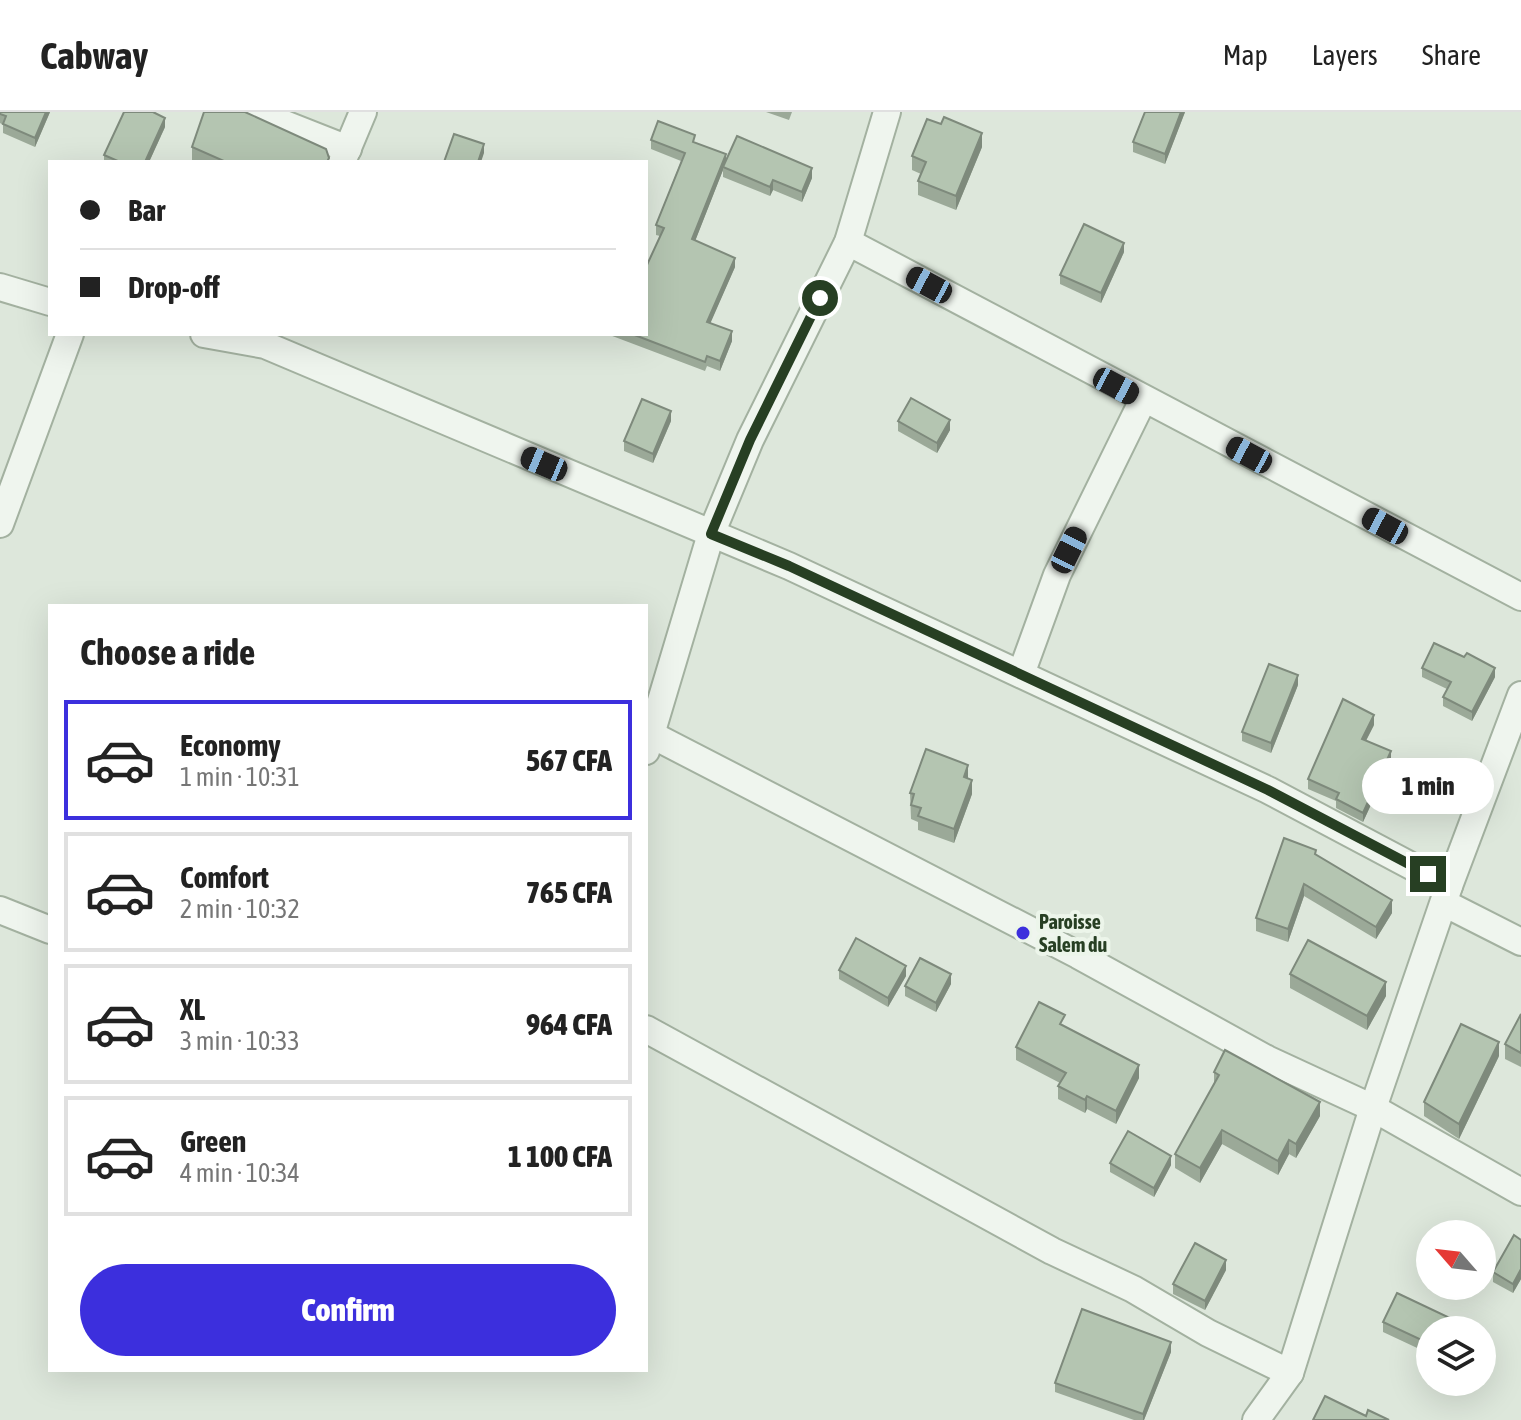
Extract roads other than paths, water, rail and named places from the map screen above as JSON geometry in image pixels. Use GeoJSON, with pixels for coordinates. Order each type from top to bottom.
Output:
{"type":"FeatureCollection","features":[{"type":"Feature","properties":{"kind":"street"},"geometry":{"type":"LineString","coordinates":[[254,112],[345,155],[363,112]]}},
{"type":"Feature","properties":{"kind":"street"},"geometry":{"type":"LineString","coordinates":[[887,112],[848,242],[750,440],[711,534],[649,743],[1078,955],[1267,1059],[1373,1108],[1521,1192]]}},
{"type":"Feature","properties":{"kind":"street"},"geometry":{"type":"LineString","coordinates":[[848,242],[1521,597]]}},
{"type":"Feature","properties":{"kind":"street"},"geometry":{"type":"LineString","coordinates":[[0,287],[48,301]]}},
{"type":"Feature","properties":{"kind":"street"},"geometry":{"type":"LineString","coordinates":[[0,524],[69,336]]}},
{"type":"Feature","properties":{"kind":"street"},"geometry":{"type":"LineString","coordinates":[[225,336],[268,340],[789,566],[1021,674],[1268,790],[1521,942]]}},
{"type":"Feature","properties":{"kind":"street"},"geometry":{"type":"LineString","coordinates":[[1021,674],[1057,575],[1143,400]]}},
{"type":"Feature","properties":{"kind":"street"},"geometry":{"type":"LineString","coordinates":[[1256,1420],[1290,1373],[1373,1108],[1521,695]]}},
{"type":"Feature","properties":{"kind":"street"},"geometry":{"type":"LineString","coordinates":[[0,910],[48,929]]}},
{"type":"Feature","properties":{"kind":"street"},"geometry":{"type":"LineString","coordinates":[[648,1030],[1052,1251],[1133,1289],[1208,1333],[1290,1373]]}},
{"type":"Feature","properties":{"kind":"place","name":"Paroisse Salem du"},"geometry":{"type":"Point","coordinates":[1023,933]}}]}
